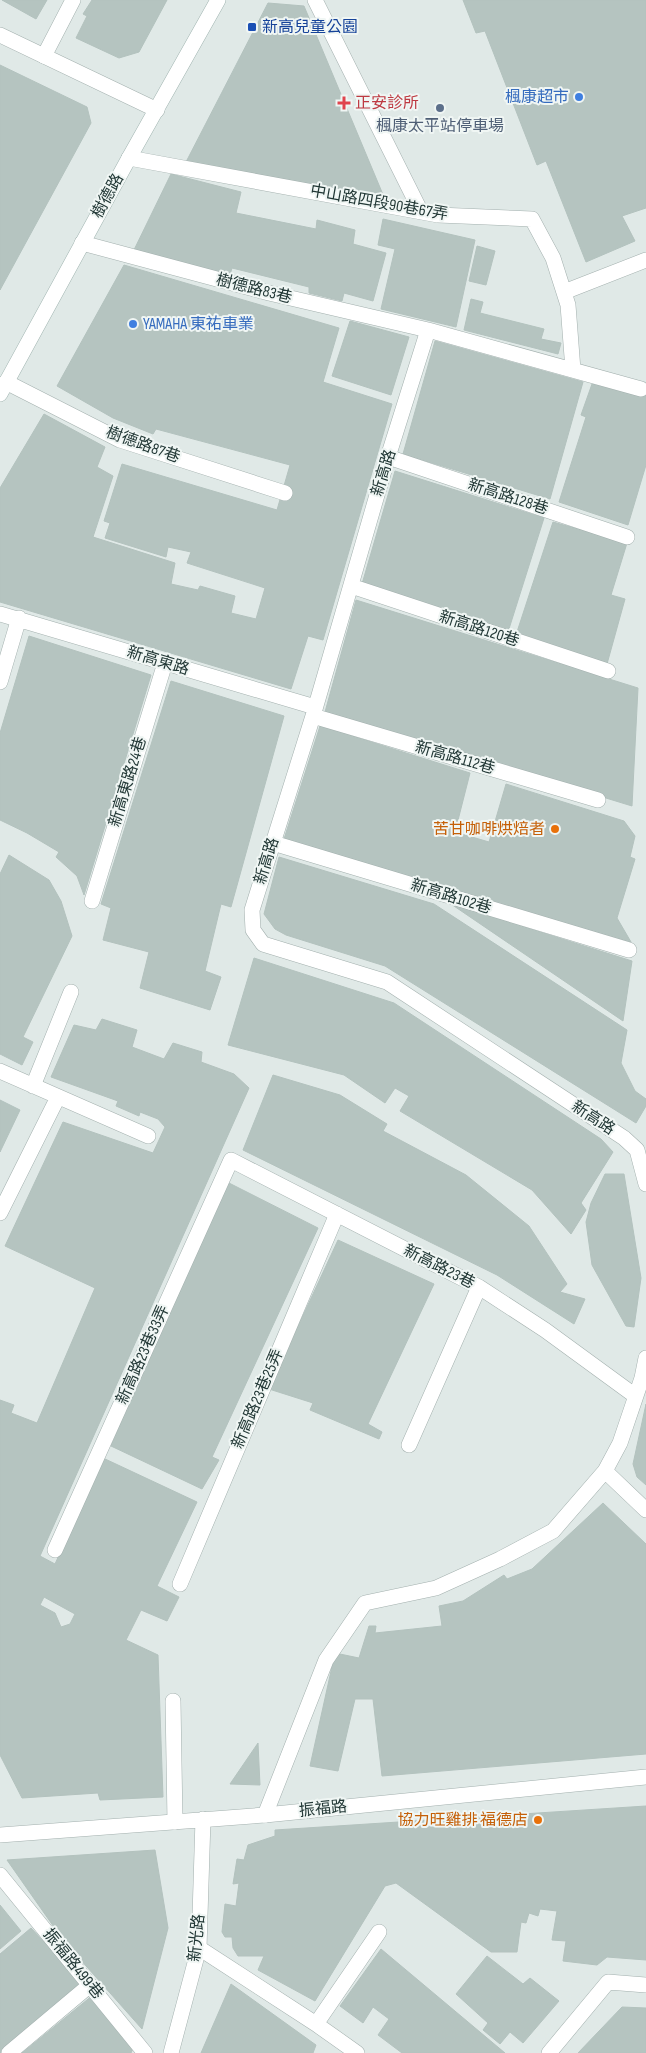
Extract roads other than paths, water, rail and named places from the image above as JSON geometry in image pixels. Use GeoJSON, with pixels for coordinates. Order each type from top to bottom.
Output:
{"type":"FeatureCollection","features":[{"type":"Feature","properties":{"kind":"street"},"geometry":{"type":"LineString","coordinates":[[44,56],[72,0]]}},
{"type":"Feature","properties":{"kind":"street","name":"樹德路"},"geometry":{"type":"LineString","coordinates":[[3,388],[218,0]]}},
{"type":"Feature","properties":{"kind":"street"},"geometry":{"type":"LineString","coordinates":[[315,0],[420,212]]}},
{"type":"Feature","properties":{"kind":"street"},"geometry":{"type":"LineString","coordinates":[[0,35],[157,110]]}},
{"type":"Feature","properties":{"kind":"street","name":"中山路四段90巷67弄"},"geometry":{"type":"LineString","coordinates":[[129,158],[438,215],[532,219],[553,258],[568,305],[573,370]]}},
{"type":"Feature","properties":{"kind":"street","name":"樹德路83巷"},"geometry":{"type":"LineString","coordinates":[[82,243],[269,293],[428,330],[641,389]]}},
{"type":"Feature","properties":{"kind":"street"},"geometry":{"type":"LineString","coordinates":[[564,292],[646,260]]}},
{"type":"Feature","properties":{"kind":"street","name":"新高路"},"geometry":{"type":"LineString","coordinates":[[428,330],[388,457],[314,712],[252,910],[253,930],[263,944],[387,982],[624,1138],[637,1150],[646,1184]]}},
{"type":"Feature","properties":{"kind":"street","name":"樹德路87巷"},"geometry":{"type":"LineString","coordinates":[[3,388],[120,440],[285,492]]}},
{"type":"Feature","properties":{"kind":"street","name":"新高路128巷"},"geometry":{"type":"LineString","coordinates":[[388,457],[627,536]]}},
{"type":"Feature","properties":{"kind":"street","name":"新高路120巷"},"geometry":{"type":"LineString","coordinates":[[351,586],[608,671]]}},
{"type":"Feature","properties":{"kind":"street","name":"新高東路"},"geometry":{"type":"LineString","coordinates":[[0,614],[19,618],[165,663],[314,712]]}},
{"type":"Feature","properties":{"kind":"street"},"geometry":{"type":"LineString","coordinates":[[0,682],[19,618]]}},
{"type":"Feature","properties":{"kind":"street","name":"新高東路24巷"},"geometry":{"type":"LineString","coordinates":[[92,901],[165,663]]}},
{"type":"Feature","properties":{"kind":"street","name":"新高路112巷"},"geometry":{"type":"LineString","coordinates":[[314,712],[598,800]]}},
{"type":"Feature","properties":{"kind":"street","name":"新高路102巷"},"geometry":{"type":"LineString","coordinates":[[273,843],[630,950]]}},
{"type":"Feature","properties":{"kind":"street"},"geometry":{"type":"LineString","coordinates":[[33,1086],[71,992]]}},
{"type":"Feature","properties":{"kind":"street"},"geometry":{"type":"LineString","coordinates":[[0,1071],[148,1136]]}},
{"type":"Feature","properties":{"kind":"street"},"geometry":{"type":"LineString","coordinates":[[0,1213],[58,1097]]}},
{"type":"Feature","properties":{"kind":"street","name":"新高路23巷"},"geometry":{"type":"LineString","coordinates":[[231,1160],[479,1287],[544,1330],[634,1395]]}},
{"type":"Feature","properties":{"kind":"street","name":"新高路23巷33弄"},"geometry":{"type":"LineString","coordinates":[[55,1550],[231,1160]]}},
{"type":"Feature","properties":{"kind":"street","name":"新高路23巷25弄"},"geometry":{"type":"LineString","coordinates":[[180,1584],[336,1214]]}},
{"type":"Feature","properties":{"kind":"street"},"geometry":{"type":"LineString","coordinates":[[409,1445],[479,1287]]}},
{"type":"Feature","properties":{"kind":"street"},"geometry":{"type":"LineString","coordinates":[[265,1815],[326,1660],[365,1603],[436,1588],[500,1559],[553,1530],[605,1471],[620,1443],[634,1395],[644,1379],[646,1358]]}},
{"type":"Feature","properties":{"kind":"street"},"geometry":{"type":"LineString","coordinates":[[605,1471],[646,1510]]}},
{"type":"Feature","properties":{"kind":"street"},"geometry":{"type":"LineString","coordinates":[[173,1701],[175,1822]]}},
{"type":"Feature","properties":{"kind":"street","name":"振福路"},"geometry":{"type":"LineString","coordinates":[[1,1832],[265,1815],[646,1777]]}},
{"type":"Feature","properties":{"kind":"street","name":"新光路"},"geometry":{"type":"LineString","coordinates":[[171,2053],[199,1948],[203,1819]]}},
{"type":"Feature","properties":{"kind":"street","name":"振福路499巷"},"geometry":{"type":"LineString","coordinates":[[0,1875],[145,2053]]}},
{"type":"Feature","properties":{"kind":"street"},"geometry":{"type":"LineString","coordinates":[[316,2024],[379,1932]]}},
{"type":"Feature","properties":{"kind":"street"},"geometry":{"type":"LineString","coordinates":[[199,1948],[357,2053]]}},
{"type":"Feature","properties":{"kind":"street"},"geometry":{"type":"LineString","coordinates":[[549,2053],[608,1982],[646,1985]]}},
{"type":"Feature","properties":{"kind":"street"},"geometry":{"type":"LineString","coordinates":[[9,2053],[90,1985]]}},
{"type":"Feature","properties":{"kind":"place","name":"新高兒童公園"},"geometry":{"type":"Point","coordinates":[252,27]}},
{"type":"Feature","properties":{"kind":"place","name":"楓康超市"},"geometry":{"type":"Point","coordinates":[579,97]}},
{"type":"Feature","properties":{"kind":"place","name":"正安診所"},"geometry":{"type":"Point","coordinates":[344,103]}},
{"type":"Feature","properties":{"kind":"place","name":"楓康太平站停車場"},"geometry":{"type":"Point","coordinates":[440,108]}},
{"type":"Feature","properties":{"kind":"place","name":"YAMAHA 東祐車業"},"geometry":{"type":"Point","coordinates":[133,324]}},
{"type":"Feature","properties":{"kind":"place","name":"苦甘咖啡烘焙者"},"geometry":{"type":"Point","coordinates":[555,829]}},
{"type":"Feature","properties":{"kind":"place","name":"協力旺雞排 福德店"},"geometry":{"type":"Point","coordinates":[538,1820]}}]}
